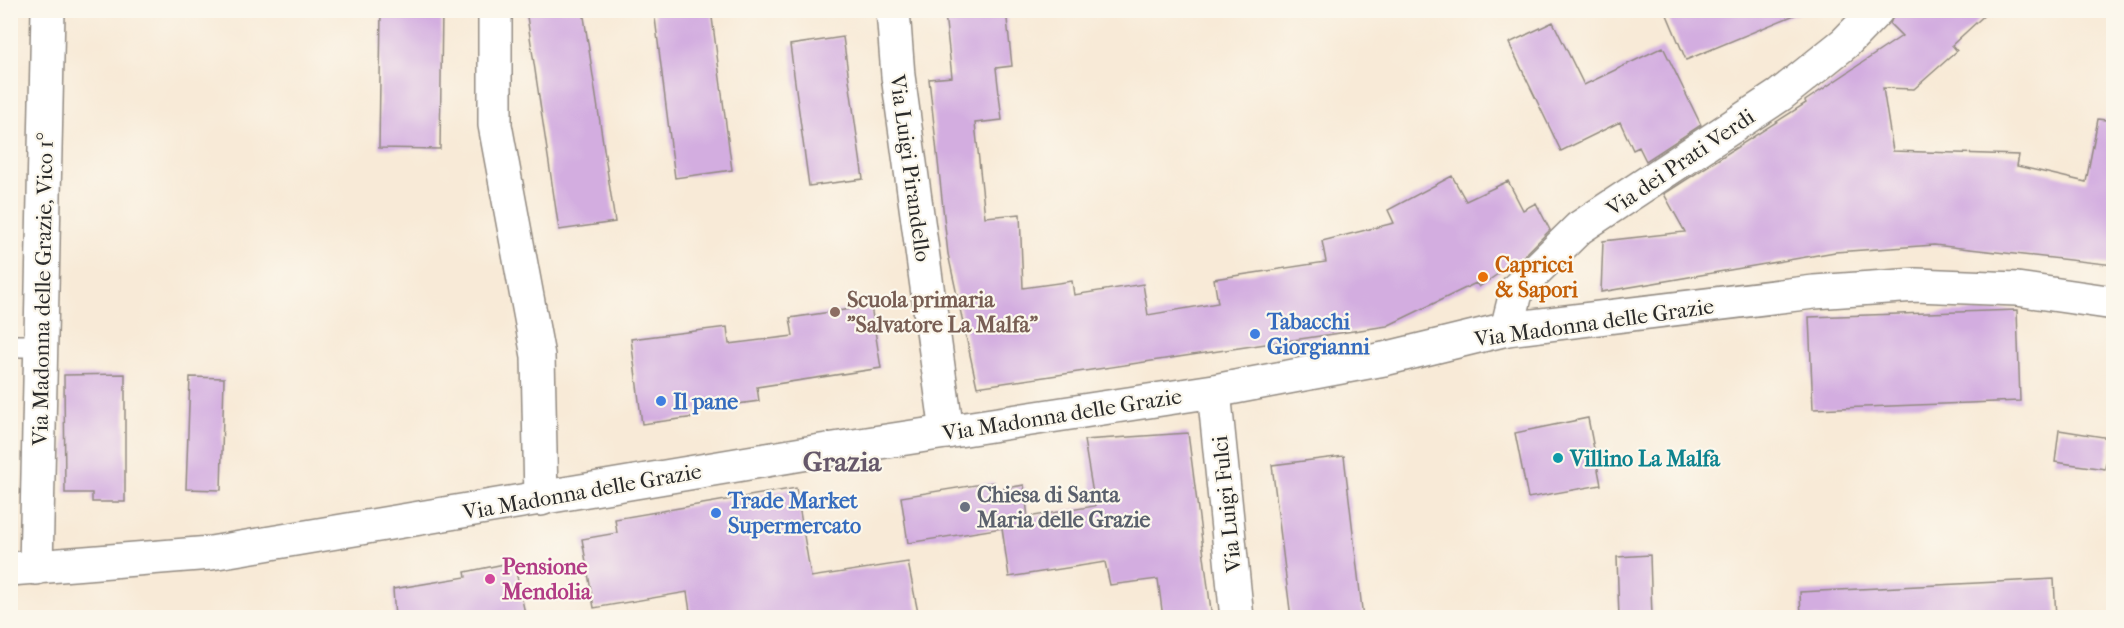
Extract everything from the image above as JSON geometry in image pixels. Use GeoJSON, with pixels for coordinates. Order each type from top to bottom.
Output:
{"type":"FeatureCollection","features":[{"type":"Feature","properties":{"kind":"street","name":"Via Madonna delle Grazie, Vico 1°"},"geometry":{"type":"LineString","coordinates":[[23,568],[26,346],[48,10]]}},
{"type":"Feature","properties":{"kind":"street"},"geometry":{"type":"LineString","coordinates":[[495,10],[495,125],[538,356],[541,499]]}},
{"type":"Feature","properties":{"kind":"street","name":"Via Luigi Pirandello"},"geometry":{"type":"LineString","coordinates":[[893,10],[898,76],[947,432]]}},
{"type":"Feature","properties":{"kind":"street","name":"Via dei Prati Verdi"},"geometry":{"type":"LineString","coordinates":[[1507,329],[1517,289],[1579,228],[1780,95],[1845,43],[1877,10]]}},
{"type":"Feature","properties":{"kind":"street","name":"Via Madonna delle Grazie"},"geometry":{"type":"LineString","coordinates":[[23,568],[211,553],[947,432],[1214,391],[1384,359],[1507,329],[1814,292],[1916,285],[2017,289],[2114,303]]}},
{"type":"Feature","properties":{"kind":"street","name":"Via Luigi Fulci"},"geometry":{"type":"LineString","coordinates":[[1214,391],[1237,618]]}},
{"type":"Feature","properties":{"kind":"green space"},"geometry":{"type":"Polygon","coordinates":[[[10,406],[13,406],[13,533],[11,533],[10,406]]]}},
{"type":"Feature","properties":{"kind":"building"},"geometry":{"type":"Polygon","coordinates":[[[381,10],[442,10],[440,149],[379,148],[381,10]]]}},
{"type":"Feature","properties":{"kind":"building"},"geometry":{"type":"Polygon","coordinates":[[[526,10],[583,10],[615,222],[559,230],[526,10]]]}},
{"type":"Feature","properties":{"kind":"building"},"geometry":{"type":"Polygon","coordinates":[[[654,10],[711,10],[732,170],[675,178],[654,10]]]}},
{"type":"Feature","properties":{"kind":"building"},"geometry":{"type":"Polygon","coordinates":[[[970,10],[1006,10],[1012,66],[996,68],[1002,120],[975,123],[985,217],[1020,214],[1023,288],[1072,281],[1074,295],[1143,284],[1148,315],[1218,303],[1214,279],[1326,262],[1322,241],[1394,223],[1388,210],[1452,176],[1466,201],[1508,181],[1523,210],[1536,203],[1550,230],[1524,256],[1479,287],[1476,283],[1387,326],[977,387],[948,254],[929,79],[952,77],[945,14],[970,10]]]}},
{"type":"Feature","properties":{"kind":"building"},"geometry":{"type":"Polygon","coordinates":[[[1665,10],[1804,10],[1804,11],[1686,60],[1665,10]]]}},
{"type":"Feature","properties":{"kind":"building"},"geometry":{"type":"Polygon","coordinates":[[[1895,10],[1990,10],[1952,45],[1957,51],[1914,89],[1883,88],[1893,151],[2019,155],[2017,166],[2086,182],[2098,119],[2114,121],[2114,265],[1934,245],[1835,252],[1601,292],[1603,241],[1685,232],[1664,194],[1806,103],[1805,101],[1902,36],[1890,24],[1895,10]]]}},
{"type":"Feature","properties":{"kind":"building"},"geometry":{"type":"Polygon","coordinates":[[[1553,22],[1584,85],[1663,47],[1701,125],[1646,161],[1639,147],[1633,150],[1620,122],[1561,151],[1509,43],[1553,22]]]}},
{"type":"Feature","properties":{"kind":"building"},"geometry":{"type":"Polygon","coordinates":[[[843,37],[863,179],[809,186],[790,45],[843,37]]]}},
{"type":"Feature","properties":{"kind":"building"},"geometry":{"type":"Polygon","coordinates":[[[871,306],[881,368],[757,387],[759,401],[694,410],[695,417],[642,424],[631,339],[727,327],[729,344],[793,336],[790,318],[871,306]]]}},
{"type":"Feature","properties":{"kind":"building"},"geometry":{"type":"Polygon","coordinates":[[[2017,310],[2020,401],[1813,409],[1809,317],[2017,310]]]}},
{"type":"Feature","properties":{"kind":"building"},"geometry":{"type":"Polygon","coordinates":[[[125,374],[125,502],[92,502],[92,493],[65,493],[64,375],[125,374]]]}},
{"type":"Feature","properties":{"kind":"building"},"geometry":{"type":"Polygon","coordinates":[[[190,377],[224,378],[221,490],[186,489],[190,377]]]}},
{"type":"Feature","properties":{"kind":"building","name":"Villino La Malfa"},"geometry":{"type":"Polygon","coordinates":[[[1588,418],[1601,485],[1528,498],[1515,433],[1588,418]]]}},
{"type":"Feature","properties":{"kind":"building"},"geometry":{"type":"Polygon","coordinates":[[[2059,430],[2110,438],[2105,469],[2055,462],[2059,430]]]}},
{"type":"Feature","properties":{"kind":"building"},"geometry":{"type":"Polygon","coordinates":[[[1188,433],[1212,618],[1163,618],[1158,579],[1110,585],[1105,562],[1009,577],[1002,528],[908,543],[901,497],[994,482],[996,490],[1024,485],[1028,517],[1095,506],[1084,440],[1188,433]]]}},
{"type":"Feature","properties":{"kind":"building"},"geometry":{"type":"Polygon","coordinates":[[[1344,456],[1363,618],[1291,618],[1272,465],[1344,456]]]}},
{"type":"Feature","properties":{"kind":"building"},"geometry":{"type":"Polygon","coordinates":[[[796,488],[811,577],[908,562],[919,618],[691,618],[687,592],[594,608],[582,539],[617,533],[615,519],[796,488]]]}},
{"type":"Feature","properties":{"kind":"building"},"geometry":{"type":"Polygon","coordinates":[[[1650,555],[1652,618],[1619,618],[1617,557],[1650,555]]]}},
{"type":"Feature","properties":{"kind":"building"},"geometry":{"type":"Polygon","coordinates":[[[514,562],[526,618],[395,618],[393,589],[466,577],[465,572],[514,562]]]}},
{"type":"Feature","properties":{"kind":"building"},"geometry":{"type":"Polygon","coordinates":[[[2054,579],[2056,618],[1801,618],[1800,592],[2054,579]]]}},
{"type":"Feature","properties":{"kind":"place","name":"Capricci & Sapori"},"geometry":{"type":"Point","coordinates":[1483,277]}},
{"type":"Feature","properties":{"kind":"place","name":"Scuola primaria \"Salvatore La Malfa\""},"geometry":{"type":"Point","coordinates":[835,312]}},
{"type":"Feature","properties":{"kind":"place","name":"Tabacchi Giorgianni"},"geometry":{"type":"Point","coordinates":[1255,334]}},
{"type":"Feature","properties":{"kind":"place","name":"Il pane"},"geometry":{"type":"Point","coordinates":[661,401]}},
{"type":"Feature","properties":{"kind":"place","name":"Villino La Malfa"},"geometry":{"type":"Point","coordinates":[1558,458]}},
{"type":"Feature","properties":{"kind":"place","name":"Chiesa di Santa Maria delle Grazie"},"geometry":{"type":"Point","coordinates":[965,507]}},
{"type":"Feature","properties":{"kind":"place","name":"Trade Market Supermercato"},"geometry":{"type":"Point","coordinates":[716,513]}},
{"type":"Feature","properties":{"kind":"place","name":"Pensione Mendolia"},"geometry":{"type":"Point","coordinates":[490,579]}},
{"type":"Feature","properties":{"kind":"district","name":"Grazia"},"geometry":{"type":"Point","coordinates":[842,461]}}]}
